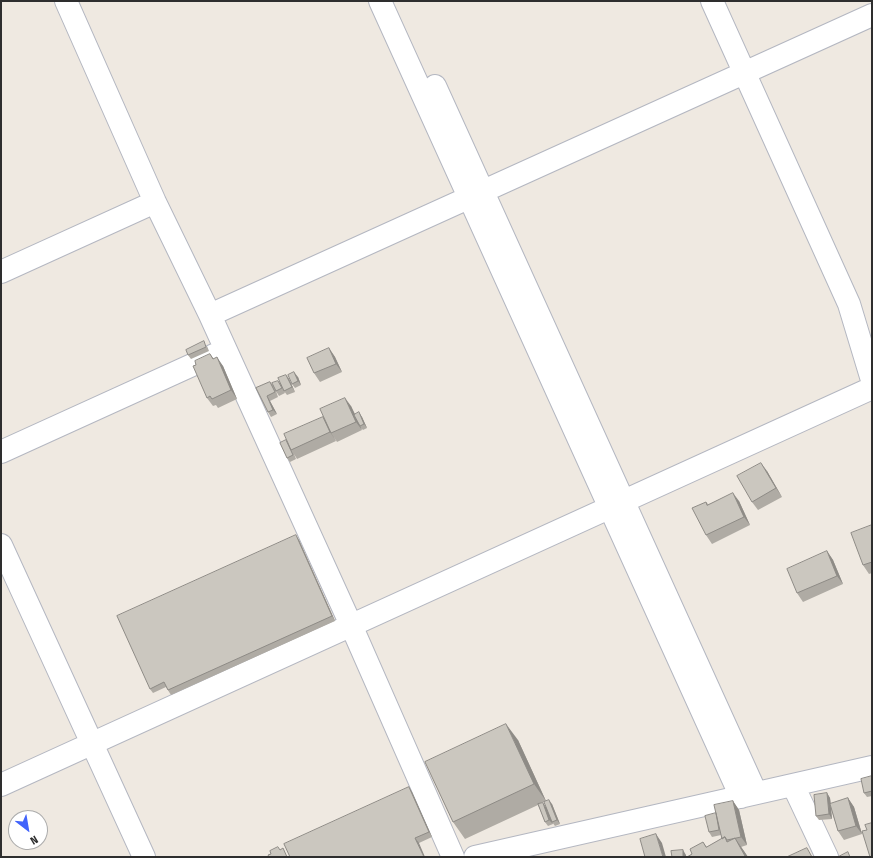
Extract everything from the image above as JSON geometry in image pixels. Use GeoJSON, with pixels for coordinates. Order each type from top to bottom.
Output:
{"type":"FeatureCollection","features":[{"type":"Feature","properties":{"kind":"street"},"geometry":{"type":"LineString","coordinates":[[66,1],[155,202],[210,315],[351,625],[453,857]]}},
{"type":"Feature","properties":{"kind":"street"},"geometry":{"type":"LineString","coordinates":[[380,1],[475,194],[748,795]]}},
{"type":"Feature","properties":{"kind":"street"},"geometry":{"type":"LineString","coordinates":[[396,1],[475,194]]}},
{"type":"Feature","properties":{"kind":"street"},"geometry":{"type":"LineString","coordinates":[[712,1],[849,304],[872,380]]}},
{"type":"Feature","properties":{"kind":"street"},"geometry":{"type":"LineString","coordinates":[[210,315],[872,15]]}},
{"type":"Feature","properties":{"kind":"street"},"geometry":{"type":"LineString","coordinates":[[1,272],[155,202]]}},
{"type":"Feature","properties":{"kind":"street"},"geometry":{"type":"LineString","coordinates":[[1,452],[226,350]]}},
{"type":"Feature","properties":{"kind":"street"},"geometry":{"type":"LineString","coordinates":[[1,785],[872,388]]}},
{"type":"Feature","properties":{"kind":"street"},"geometry":{"type":"LineString","coordinates":[[1,545],[86,746],[129,857]]}},
{"type":"Feature","properties":{"kind":"street"},"geometry":{"type":"LineString","coordinates":[[1,575],[86,746],[144,857]]}},
{"type":"Feature","properties":{"kind":"street"},"geometry":{"type":"LineString","coordinates":[[475,857],[872,767]]}},
{"type":"Feature","properties":{"kind":"street"},"geometry":{"type":"LineString","coordinates":[[793,785],[827,857]]}},
{"type":"Feature","properties":{"kind":"building"},"geometry":{"type":"Polygon","coordinates":[[[204,341],[206,347],[188,355],[186,350],[204,341]]]}},
{"type":"Feature","properties":{"kind":"building"},"geometry":{"type":"Polygon","coordinates":[[[329,348],[336,364],[314,373],[307,358],[329,348]]]}},
{"type":"Feature","properties":{"kind":"building"},"geometry":{"type":"Polygon","coordinates":[[[210,354],[213,359],[217,357],[231,390],[212,399],[210,396],[207,398],[193,366],[196,365],[195,361],[210,354]]]}},
{"type":"Feature","properties":{"kind":"building"},"geometry":{"type":"Polygon","coordinates":[[[294,372],[298,381],[292,384],[288,375],[294,372]]]}},
{"type":"Feature","properties":{"kind":"building"},"geometry":{"type":"Polygon","coordinates":[[[286,375],[292,387],[284,391],[278,378],[286,375]]]}},
{"type":"Feature","properties":{"kind":"building"},"geometry":{"type":"Polygon","coordinates":[[[278,381],[282,388],[276,391],[272,383],[278,381]]]}},
{"type":"Feature","properties":{"kind":"building"},"geometry":{"type":"Polygon","coordinates":[[[270,382],[275,392],[267,396],[273,410],[268,412],[256,388],[270,382]]]}},
{"type":"Feature","properties":{"kind":"building"},"geometry":{"type":"Polygon","coordinates":[[[345,398],[356,422],[331,433],[320,409],[345,398]]]}},
{"type":"Feature","properties":{"kind":"building"},"geometry":{"type":"Polygon","coordinates":[[[359,412],[364,424],[360,426],[354,415],[359,412]]]}},
{"type":"Feature","properties":{"kind":"building"},"geometry":{"type":"Polygon","coordinates":[[[323,417],[330,432],[291,450],[284,434],[323,417]]]}},
{"type":"Feature","properties":{"kind":"building"},"geometry":{"type":"Polygon","coordinates":[[[286,440],[293,455],[287,458],[280,443],[286,440]]]}},
{"type":"Feature","properties":{"kind":"building"},"geometry":{"type":"Polygon","coordinates":[[[761,463],[776,488],[752,502],[737,476],[761,463]]]}},
{"type":"Feature","properties":{"kind":"building"},"geometry":{"type":"Polygon","coordinates":[[[733,493],[744,517],[706,535],[692,508],[706,502],[707,505],[733,493]]]}},
{"type":"Feature","properties":{"kind":"building"},"geometry":{"type":"Polygon","coordinates":[[[872,525],[872,562],[863,565],[851,533],[872,525]]]}},
{"type":"Feature","properties":{"kind":"building"},"geometry":{"type":"Polygon","coordinates":[[[296,535],[332,616],[168,690],[164,682],[150,689],[117,616],[296,535]]]}},
{"type":"Feature","properties":{"kind":"building"},"geometry":{"type":"Polygon","coordinates":[[[827,551],[837,576],[797,593],[787,569],[827,551]]]}},
{"type":"Feature","properties":{"kind":"building"},"geometry":{"type":"Polygon","coordinates":[[[506,724],[534,784],[453,822],[425,762],[506,724]]]}},
{"type":"Feature","properties":{"kind":"building"},"geometry":{"type":"Polygon","coordinates":[[[872,776],[872,791],[864,793],[861,779],[872,776]]]}},
{"type":"Feature","properties":{"kind":"building"},"geometry":{"type":"Polygon","coordinates":[[[409,787],[429,832],[415,838],[424,857],[290,857],[284,844],[409,787]]]}},
{"type":"Feature","properties":{"kind":"building"},"geometry":{"type":"Polygon","coordinates":[[[827,793],[829,814],[816,816],[814,795],[827,793]]]}},
{"type":"Feature","properties":{"kind":"building"},"geometry":{"type":"Polygon","coordinates":[[[848,798],[856,826],[838,831],[830,804],[848,798]]]}},
{"type":"Feature","properties":{"kind":"building"},"geometry":{"type":"Polygon","coordinates":[[[549,800],[557,820],[552,822],[544,802],[549,800]]]}},
{"type":"Feature","properties":{"kind":"building"},"geometry":{"type":"Polygon","coordinates":[[[733,801],[741,837],[727,840],[725,837],[722,839],[714,805],[733,801]]]}},
{"type":"Feature","properties":{"kind":"building"},"geometry":{"type":"Polygon","coordinates":[[[543,803],[549,820],[545,822],[538,804],[543,803]]]}},
{"type":"Feature","properties":{"kind":"building"},"geometry":{"type":"Polygon","coordinates":[[[716,813],[719,830],[709,832],[705,816],[716,813]]]}},
{"type":"Feature","properties":{"kind":"building"},"geometry":{"type":"Polygon","coordinates":[[[872,823],[872,857],[870,857],[862,831],[867,830],[865,825],[872,823]]]}},
{"type":"Feature","properties":{"kind":"building"},"geometry":{"type":"Polygon","coordinates":[[[656,834],[663,857],[645,857],[640,839],[656,834]]]}},
{"type":"Feature","properties":{"kind":"building"},"geometry":{"type":"Polygon","coordinates":[[[725,837],[727,842],[735,838],[745,856],[687,857],[692,854],[690,849],[703,842],[706,847],[725,837]]]}},
{"type":"Feature","properties":{"kind":"building"},"geometry":{"type":"Polygon","coordinates":[[[278,847],[280,850],[283,848],[287,857],[269,857],[268,855],[271,854],[270,851],[278,847]]]}},
{"type":"Feature","properties":{"kind":"building"},"geometry":{"type":"Polygon","coordinates":[[[807,848],[812,857],[787,857],[807,848]]]}},
{"type":"Feature","properties":{"kind":"building"},"geometry":{"type":"Polygon","coordinates":[[[683,850],[683,857],[672,857],[671,851],[683,850]]]}},
{"type":"Feature","properties":{"kind":"building"},"geometry":{"type":"Polygon","coordinates":[[[848,852],[850,857],[838,857],[848,852]]]}}]}
